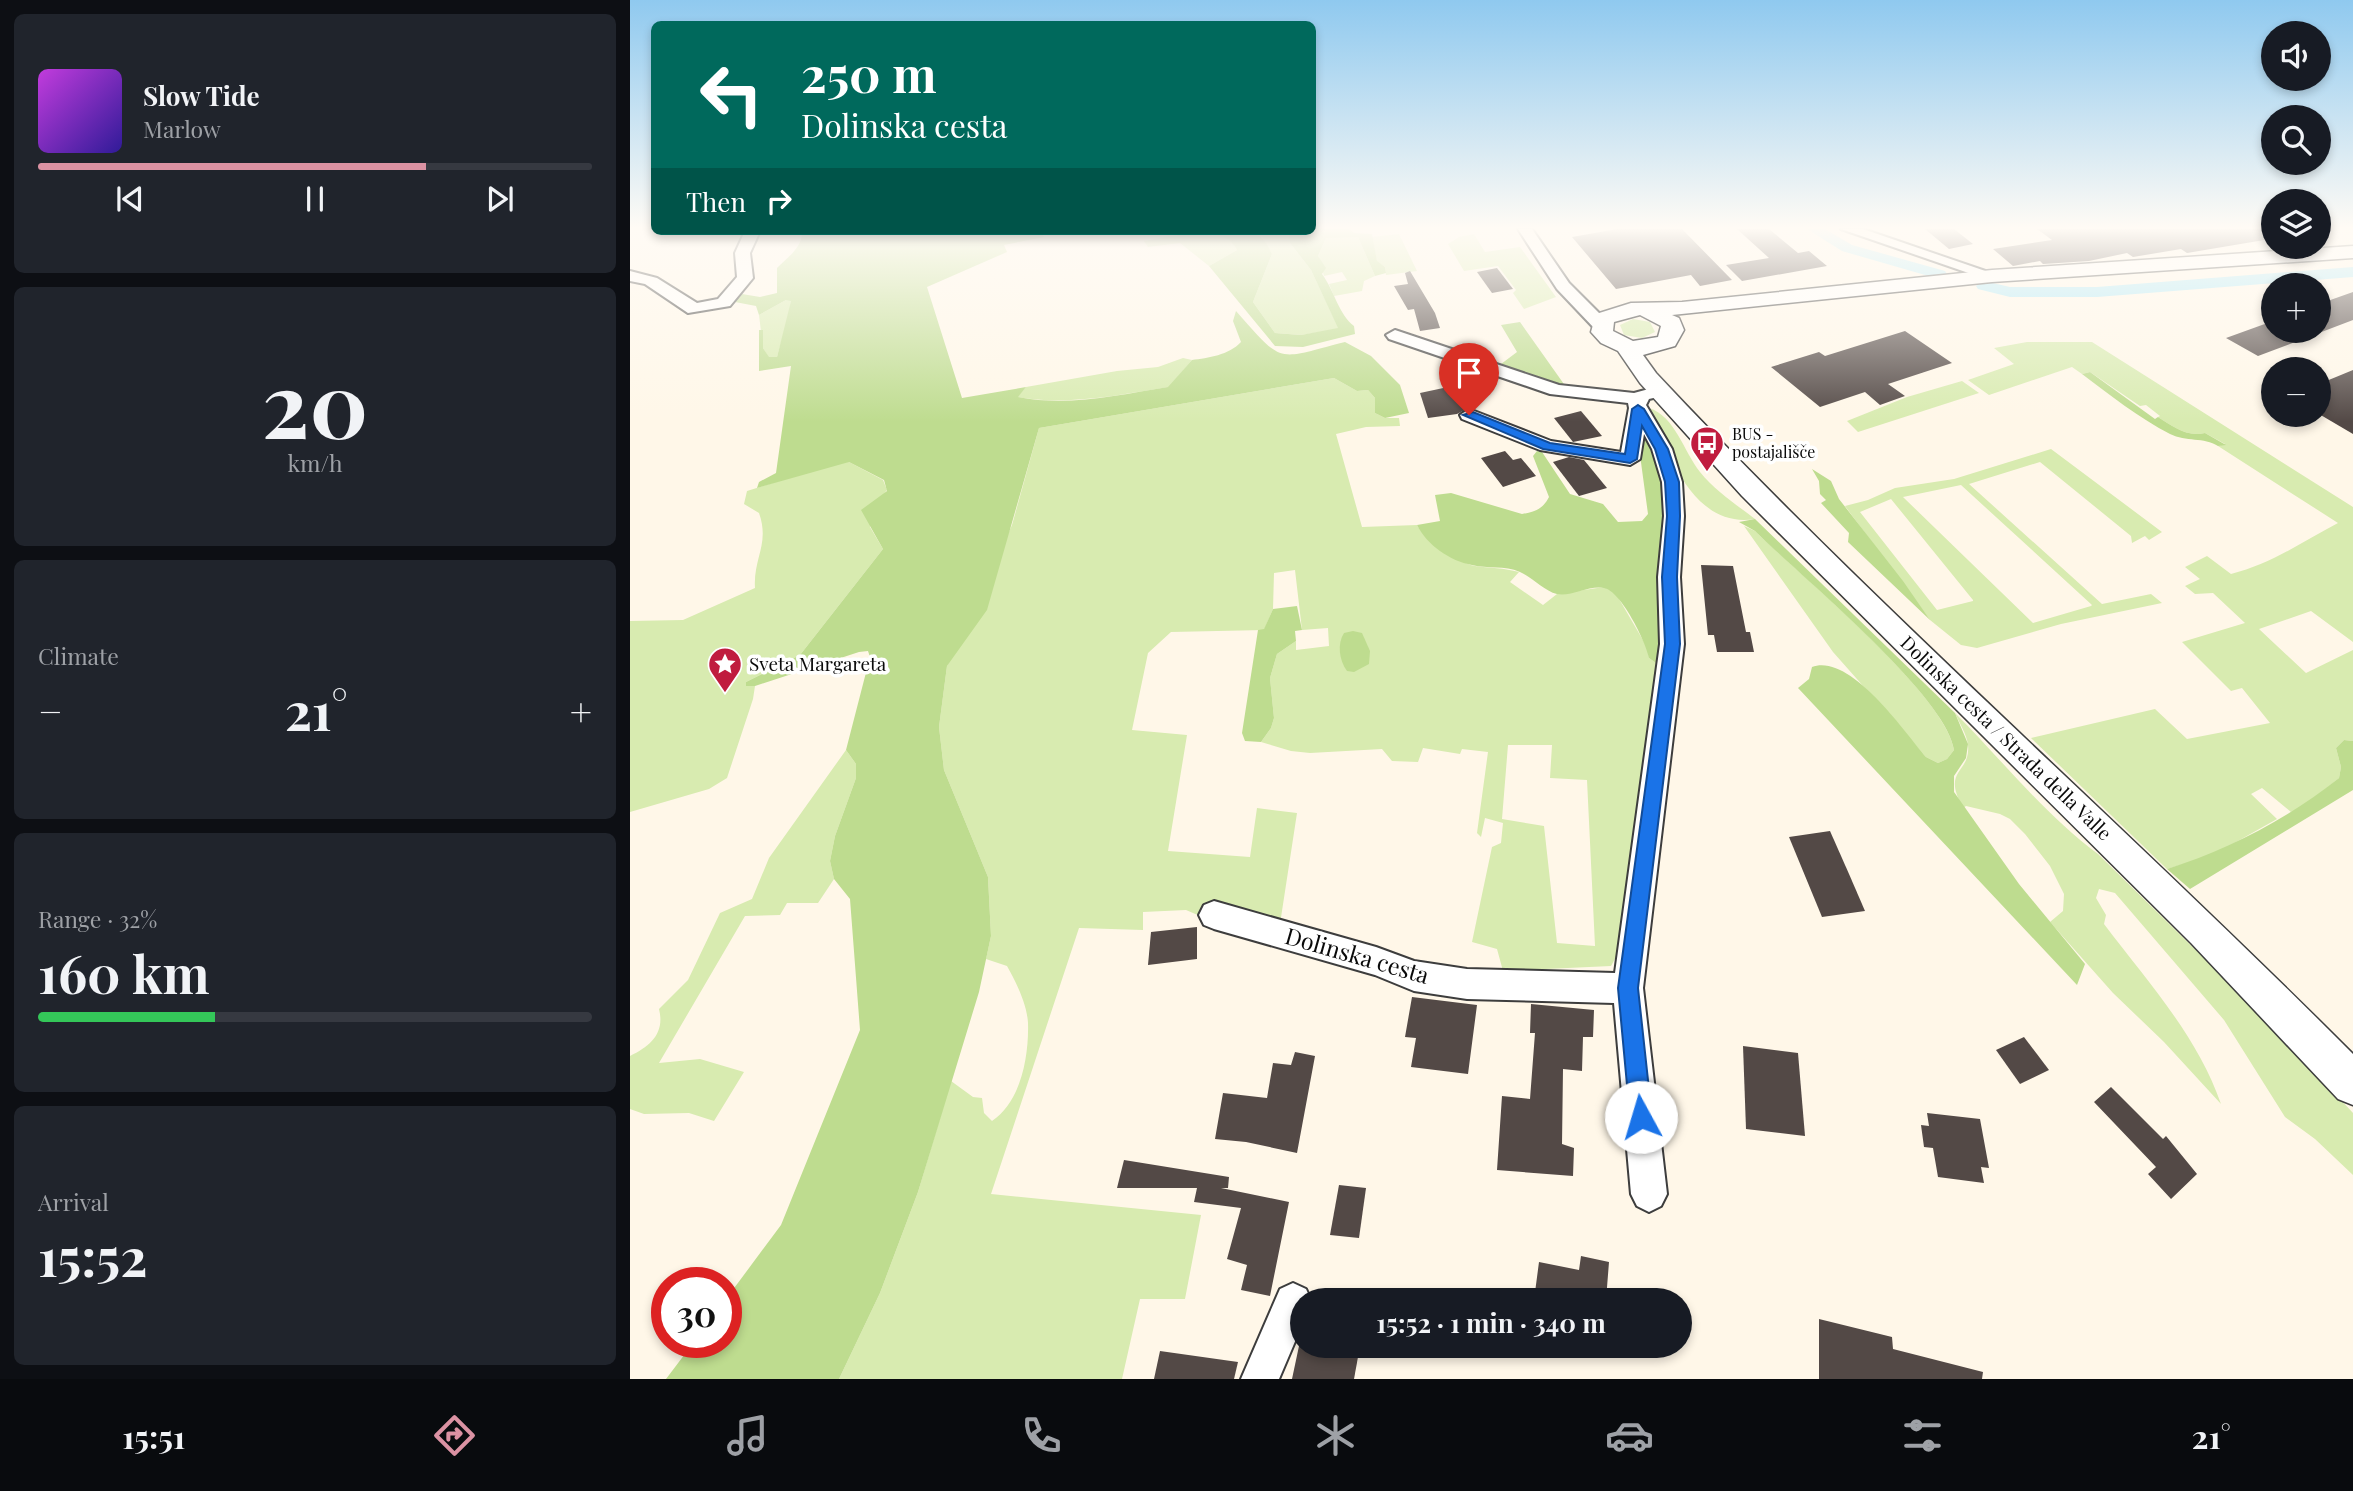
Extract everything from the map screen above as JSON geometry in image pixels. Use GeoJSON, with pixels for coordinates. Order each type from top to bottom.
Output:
{"type":"FeatureCollection","features":[{"type":"Feature","properties":{"kind":"street"},"geometry":{"type":"LineString","coordinates":[[670,293],[694,309],[724,303],[732,293]]}},
{"type":"Feature","properties":{"kind":"street"},"geometry":{"type":"LineString","coordinates":[[1571,293],[1601,325],[1604,319],[1621,311]]}},
{"type":"Feature","properties":{"kind":"street"},"geometry":{"type":"LineString","coordinates":[[1584,305],[1621,311],[1646,310],[1820,293]]}},
{"type":"Feature","properties":{"kind":"street"},"geometry":{"type":"LineString","coordinates":[[1671,323],[1694,306]]}},
{"type":"Feature","properties":{"kind":"street"},"geometry":{"type":"LineString","coordinates":[[1646,310],[1671,323]]}},
{"type":"Feature","properties":{"kind":"street"},"geometry":{"type":"LineString","coordinates":[[1626,346],[1659,345],[1672,336],[1671,323]]}},
{"type":"Feature","properties":{"kind":"street","name":"Dolinska cesta / Strada della Valle"},"geometry":{"type":"LineString","coordinates":[[1601,325],[1607,338],[1626,346],[1645,400],[1751,490],[2204,930],[2353,1084]]}},
{"type":"Feature","properties":{"kind":"street"},"geometry":{"type":"LineString","coordinates":[[1395,335],[1556,390],[1645,400]]}},
{"type":"Feature","properties":{"kind":"street"},"geometry":{"type":"LineString","coordinates":[[1469,415],[1548,446],[1630,459],[1645,400],[1657,370],[1659,345]]}},
{"type":"Feature","properties":{"kind":"street"},"geometry":{"type":"LineString","coordinates":[[1645,400],[1672,482],[1674,516],[1670,577],[1672,644],[1628,988],[1649,1194]]}},
{"type":"Feature","properties":{"kind":"street","name":"Dolinska cesta"},"geometry":{"type":"LineString","coordinates":[[1214,915],[1376,961],[1414,976],[1467,984],[1628,988]]}},
{"type":"Feature","properties":{"kind":"street"},"geometry":{"type":"LineString","coordinates":[[1260,1379],[1290,1309]]}},
{"type":"Feature","properties":{"kind":"green space"},"geometry":{"type":"Polygon","coordinates":[[[775,293],[929,293],[962,398],[1026,387],[1018,397],[1074,400],[1168,387],[1192,360],[1224,353],[1241,342],[1233,321],[1236,311],[1263,341],[1282,354],[1305,352],[1345,342],[1371,356],[1400,385],[1409,413],[1385,418],[1375,413],[1375,398],[1368,390],[1357,391],[1334,378],[1039,428],[987,610],[947,666],[939,727],[944,770],[988,877],[991,936],[979,992],[918,1192],[880,1293],[839,1379],[666,1379],[682,1358],[742,1358],[742,1277],[781,1225],[860,1030],[850,899],[834,879],[830,861],[835,836],[856,778],[856,764],[846,750],[870,657],[868,651],[859,652],[755,686],[746,686],[746,682],[800,655],[883,549],[861,510],[887,491],[884,480],[849,462],[757,488],[759,482],[776,473],[791,366],[759,371],[759,330],[763,330],[763,348],[769,357],[777,357],[791,301],[786,300],[759,315],[756,306],[735,302],[742,294],[760,297],[775,293]]]}},
{"type":"Feature","properties":{"kind":"green space"},"geometry":{"type":"Polygon","coordinates":[[[1232,293],[1256,293],[1253,302],[1275,333],[1301,335],[1338,328],[1322,293],[1333,293],[1344,315],[1354,326],[1355,334],[1303,347],[1275,346],[1232,293]]]}},
{"type":"Feature","properties":{"kind":"green space"},"geometry":{"type":"Polygon","coordinates":[[[1256,293],[1322,293],[1339,329],[1301,335],[1275,333],[1253,302],[1256,293]]]}},
{"type":"Feature","properties":{"kind":"green space"},"geometry":{"type":"Polygon","coordinates":[[[1513,293],[1553,293],[1556,297],[1524,309],[1513,293]]]}},
{"type":"Feature","properties":{"kind":"green space"},"geometry":{"type":"Polygon","coordinates":[[[786,300],[791,300],[788,322],[777,357],[769,358],[763,348],[759,315],[786,300]]]}},
{"type":"Feature","properties":{"kind":"green space"},"geometry":{"type":"Polygon","coordinates":[[[1633,319],[1650,322],[1655,332],[1642,338],[1624,335],[1620,325],[1633,319]]]}},
{"type":"Feature","properties":{"kind":"green space"},"geometry":{"type":"Polygon","coordinates":[[[1520,322],[1566,387],[1497,367],[1517,352],[1501,325],[1520,322]]]}},
{"type":"Feature","properties":{"kind":"green space"},"geometry":{"type":"Polygon","coordinates":[[[2027,342],[2092,342],[2353,507],[2353,642],[2311,611],[2259,629],[2306,673],[2353,650],[2353,741],[2344,740],[2336,748],[2341,767],[2339,778],[2306,805],[2291,812],[2262,788],[2251,794],[2277,819],[2213,855],[2167,869],[2031,738],[2155,709],[2187,739],[2270,723],[2242,688],[2231,691],[2182,642],[2245,623],[2213,593],[2195,594],[2185,586],[2200,579],[2185,567],[2207,556],[2231,574],[2246,570],[2338,523],[2218,446],[2225,444],[2205,433],[2192,434],[2175,428],[2146,405],[2140,406],[2090,372],[2082,374],[2072,367],[1989,395],[1968,380],[2014,364],[1994,348],[2027,342]]]}},
{"type":"Feature","properties":{"kind":"green space"},"geometry":{"type":"Polygon","coordinates":[[[1183,358],[1192,360],[1169,387],[1074,400],[1017,397],[1026,387],[1117,371],[1158,367],[1183,358]]]}},
{"type":"Feature","properties":{"kind":"green space"},"geometry":{"type":"Polygon","coordinates":[[[2090,372],[2155,419],[2158,417],[2186,432],[2205,433],[2226,445],[2218,446],[2207,441],[2182,438],[2158,428],[2082,374],[2090,372]]]}},
{"type":"Feature","properties":{"kind":"green space"},"geometry":{"type":"Polygon","coordinates":[[[1334,378],[1357,391],[1368,390],[1375,398],[1375,413],[1385,418],[1399,418],[1400,426],[1366,427],[1336,434],[1362,527],[1417,525],[1434,543],[1468,564],[1519,572],[1510,582],[1543,605],[1557,594],[1604,587],[1615,592],[1647,647],[1649,658],[1660,666],[1628,935],[1611,966],[1503,971],[1497,949],[1472,942],[1492,847],[1501,843],[1503,823],[1485,818],[1481,837],[1477,833],[1488,752],[1462,749],[1460,754],[1423,748],[1418,762],[1392,761],[1382,749],[1310,753],[1291,751],[1261,742],[1271,728],[1274,718],[1270,678],[1277,654],[1296,641],[1296,650],[1329,646],[1328,628],[1302,630],[1295,570],[1274,573],[1273,609],[1264,630],[1171,632],[1148,653],[1132,730],[1187,735],[1168,851],[1250,857],[1257,808],[1297,813],[1280,924],[1200,916],[1186,910],[1143,912],[1143,930],[1079,928],[991,1194],[1201,1215],[1185,1299],[1140,1299],[1122,1379],[839,1379],[880,1293],[918,1192],[951,1081],[973,1097],[982,1098],[984,1113],[992,1121],[1010,1102],[1025,1064],[1028,1036],[1026,1008],[1007,966],[986,959],[991,936],[988,877],[944,770],[939,727],[947,666],[1012,525],[1039,428],[1334,378]],[[1508,745],[1502,819],[1544,826],[1557,943],[1595,946],[1587,780],[1550,778],[1552,745],[1508,745]]]}},
{"type":"Feature","properties":{"kind":"green space"},"geometry":{"type":"Polygon","coordinates":[[[1962,381],[1979,393],[1858,432],[1847,421],[1907,397],[1962,381]]]}},
{"type":"Feature","properties":{"kind":"green space"},"geometry":{"type":"Polygon","coordinates":[[[1649,408],[1658,412],[1672,426],[1706,479],[1755,519],[1734,519],[1715,512],[1700,501],[1675,467],[1647,411],[1649,408]]]}},
{"type":"Feature","properties":{"kind":"green space"},"geometry":{"type":"Polygon","coordinates":[[[1648,433],[1657,458],[1666,516],[1660,666],[1649,658],[1632,618],[1611,591],[1598,588],[1557,594],[1514,570],[1464,563],[1433,545],[1417,525],[1440,521],[1435,495],[1451,493],[1522,514],[1538,509],[1549,497],[1533,456],[1537,451],[1542,452],[1570,494],[1603,504],[1618,522],[1642,521],[1648,514],[1640,455],[1641,434],[1648,433]]]}},
{"type":"Feature","properties":{"kind":"green space"},"geometry":{"type":"Polygon","coordinates":[[[2051,449],[2162,532],[2149,540],[2145,536],[2132,543],[2131,536],[2040,462],[1969,484],[2102,604],[2151,594],[2162,603],[2061,624],[1977,648],[1961,645],[1930,620],[1845,506],[1868,500],[1895,488],[1954,479],[2051,449]],[[1961,485],[1903,497],[2033,623],[2092,605],[1961,485]],[[1891,499],[1860,512],[1937,610],[1973,601],[1973,600],[1891,499]]]}},
{"type":"Feature","properties":{"kind":"green space"},"geometry":{"type":"Polygon","coordinates":[[[840,462],[849,462],[883,480],[887,490],[878,501],[870,527],[883,549],[800,655],[746,682],[746,686],[755,686],[753,699],[727,778],[709,789],[630,812],[630,621],[683,620],[755,588],[763,534],[759,513],[744,504],[747,491],[840,462]]]}},
{"type":"Feature","properties":{"kind":"green space"},"geometry":{"type":"Polygon","coordinates":[[[1812,469],[1831,481],[1839,499],[1930,620],[1848,542],[1849,533],[1821,503],[1826,500],[1820,494],[1819,481],[1812,469]]]}},
{"type":"Feature","properties":{"kind":"green space"},"geometry":{"type":"Polygon","coordinates":[[[1755,519],[1955,713],[1968,744],[1966,758],[1954,776],[1954,792],[2019,884],[2085,964],[2077,985],[1798,688],[1809,679],[1812,667],[1827,666],[1843,671],[1875,697],[1926,757],[1938,763],[1947,759],[1954,750],[1945,727],[1926,699],[1899,668],[1755,531],[1739,522],[1755,519]]]}},
{"type":"Feature","properties":{"kind":"green space"},"geometry":{"type":"Polygon","coordinates":[[[1744,526],[1755,531],[1899,668],[1926,699],[1945,727],[1954,750],[1947,759],[1938,763],[1926,757],[1833,652],[1744,526]]]}},
{"type":"Feature","properties":{"kind":"green space"},"geometry":{"type":"Polygon","coordinates":[[[1297,606],[1302,630],[1295,631],[1296,641],[1277,654],[1270,678],[1274,718],[1271,728],[1261,742],[1245,741],[1242,733],[1258,630],[1264,629],[1273,609],[1297,606]]]}},
{"type":"Feature","properties":{"kind":"green space"},"geometry":{"type":"Polygon","coordinates":[[[1344,633],[1362,633],[1370,651],[1369,664],[1354,672],[1347,671],[1340,652],[1344,633]]]}},
{"type":"Feature","properties":{"kind":"green space"},"geometry":{"type":"Polygon","coordinates":[[[1955,713],[2060,822],[2098,854],[2263,1016],[2353,1113],[2353,1175],[2315,1139],[2285,1117],[2224,1020],[2115,893],[2099,889],[2096,898],[2106,915],[2104,924],[2185,1032],[2211,1079],[2221,1104],[2164,1042],[2113,993],[2050,922],[2063,911],[2064,894],[2050,866],[2010,819],[1966,806],[1963,808],[1957,795],[1956,778],[1968,754],[1968,745],[1955,713]]]}},
{"type":"Feature","properties":{"kind":"green space"},"geometry":{"type":"Polygon","coordinates":[[[2344,740],[2353,741],[2353,790],[2190,889],[2167,869],[2235,842],[2320,793],[2339,778],[2341,767],[2336,748],[2344,740]]]}},
{"type":"Feature","properties":{"kind":"green space"},"geometry":{"type":"Polygon","coordinates":[[[846,750],[856,764],[856,778],[835,836],[830,861],[834,879],[818,903],[787,903],[780,915],[745,916],[659,1063],[700,1059],[744,1072],[714,1121],[689,1113],[644,1114],[630,1109],[630,1056],[655,1038],[660,1025],[659,1009],[688,980],[720,913],[752,899],[769,858],[846,750]]]}},
{"type":"Feature","properties":{"kind":"building"},"geometry":{"type":"Polygon","coordinates":[[[1398,293],[1423,293],[1440,328],[1420,331],[1414,309],[1408,310],[1398,293]]]}},
{"type":"Feature","properties":{"kind":"building"},"geometry":{"type":"Polygon","coordinates":[[[2353,293],[2353,320],[2331,328],[2331,300],[2353,293]]]}},
{"type":"Feature","properties":{"kind":"building"},"geometry":{"type":"Polygon","coordinates":[[[2261,325],[2261,343],[2292,343],[2258,356],[2226,338],[2261,325]]]}},
{"type":"Feature","properties":{"kind":"building"},"geometry":{"type":"Polygon","coordinates":[[[1905,331],[1952,363],[1888,384],[1905,396],[1880,405],[1865,392],[1820,407],[1771,367],[1819,352],[1825,356],[1905,331]]]}},
{"type":"Feature","properties":{"kind":"building"},"geometry":{"type":"Polygon","coordinates":[[[2353,370],[2353,434],[2331,421],[2331,379],[2353,370]]]}},
{"type":"Feature","properties":{"kind":"building"},"geometry":{"type":"Polygon","coordinates":[[[1462,384],[1470,407],[1457,414],[1428,418],[1420,393],[1462,384]]]}},
{"type":"Feature","properties":{"kind":"building"},"geometry":{"type":"Polygon","coordinates":[[[1581,411],[1602,436],[1573,442],[1554,418],[1581,411]]]}},
{"type":"Feature","properties":{"kind":"building"},"geometry":{"type":"Polygon","coordinates":[[[1505,451],[1513,460],[1521,458],[1536,476],[1503,487],[1481,458],[1505,451]]]}},
{"type":"Feature","properties":{"kind":"building"},"geometry":{"type":"Polygon","coordinates":[[[1569,457],[1584,460],[1607,488],[1579,496],[1553,462],[1569,457]]]}},
{"type":"Feature","properties":{"kind":"building"},"geometry":{"type":"Polygon","coordinates":[[[1701,565],[1733,566],[1746,632],[1750,632],[1754,652],[1717,652],[1714,635],[1708,635],[1701,565]]]}},
{"type":"Feature","properties":{"kind":"building"},"geometry":{"type":"Polygon","coordinates":[[[1830,831],[1865,911],[1822,917],[1789,837],[1830,831]]]}},
{"type":"Feature","properties":{"kind":"building"},"geometry":{"type":"Polygon","coordinates":[[[1197,927],[1197,959],[1148,965],[1151,932],[1197,927]]]}},
{"type":"Feature","properties":{"kind":"building"},"geometry":{"type":"Polygon","coordinates":[[[1412,997],[1477,1005],[1468,1074],[1411,1067],[1416,1038],[1405,1037],[1412,997]]]}},
{"type":"Feature","properties":{"kind":"building"},"geometry":{"type":"Polygon","coordinates":[[[1531,1004],[1594,1010],[1593,1037],[1583,1037],[1582,1071],[1563,1069],[1562,1144],[1574,1148],[1573,1176],[1497,1170],[1502,1096],[1530,1099],[1535,1033],[1530,1033],[1531,1004]]]}},
{"type":"Feature","properties":{"kind":"building"},"geometry":{"type":"Polygon","coordinates":[[[2024,1037],[2049,1070],[2020,1084],[1996,1050],[2024,1037]]]}},
{"type":"Feature","properties":{"kind":"building"},"geometry":{"type":"Polygon","coordinates":[[[1743,1046],[1798,1053],[1805,1136],[1746,1129],[1743,1046]]]}},
{"type":"Feature","properties":{"kind":"building"},"geometry":{"type":"Polygon","coordinates":[[[1295,1052],[1315,1056],[1297,1153],[1246,1142],[1215,1139],[1223,1093],[1267,1098],[1273,1063],[1291,1065],[1295,1052]]]}},
{"type":"Feature","properties":{"kind":"building"},"geometry":{"type":"Polygon","coordinates":[[[2111,1087],[2163,1139],[2166,1136],[2197,1174],[2171,1199],[2148,1174],[2156,1167],[2094,1102],[2111,1087]]]}},
{"type":"Feature","properties":{"kind":"building"},"geometry":{"type":"Polygon","coordinates":[[[1927,1113],[1980,1119],[1989,1168],[1981,1167],[1984,1183],[1938,1177],[1933,1148],[1924,1147],[1921,1125],[1929,1126],[1927,1113]]]}},
{"type":"Feature","properties":{"kind":"building"},"geometry":{"type":"Polygon","coordinates":[[[1124,1160],[1229,1177],[1228,1188],[1221,1188],[1289,1202],[1270,1296],[1241,1290],[1247,1265],[1227,1259],[1241,1208],[1194,1202],[1197,1188],[1117,1188],[1124,1160]]]}},
{"type":"Feature","properties":{"kind":"building"},"geometry":{"type":"Polygon","coordinates":[[[1339,1185],[1366,1188],[1359,1238],[1330,1235],[1339,1185]]]}},
{"type":"Feature","properties":{"kind":"building"},"geometry":{"type":"Polygon","coordinates":[[[1581,1256],[1609,1262],[1607,1288],[1536,1288],[1539,1262],[1579,1270],[1581,1256]]]}},
{"type":"Feature","properties":{"kind":"building"},"geometry":{"type":"Polygon","coordinates":[[[1819,1319],[1892,1337],[1893,1349],[1983,1372],[1982,1379],[1819,1379],[1819,1319]]]}},
{"type":"Feature","properties":{"kind":"building"},"geometry":{"type":"Polygon","coordinates":[[[1160,1351],[1238,1362],[1234,1379],[1154,1379],[1160,1351]]]}},
{"type":"Feature","properties":{"kind":"building"},"geometry":{"type":"Polygon","coordinates":[[[1296,1358],[1358,1358],[1354,1379],[1292,1379],[1296,1358]]]}},
{"type":"Feature","properties":{"kind":"place","name":"BUS - postajališče"},"geometry":{"type":"Point","coordinates":[1707,473]}},
{"type":"Feature","properties":{"kind":"place","name":"Sveta Margareta"},"geometry":{"type":"Point","coordinates":[725,694]}},
{"type":"Feature","properties":{"kind":"route"},"geometry":{"type":"LineString","coordinates":[[1469,415],[1548,446],[1630,459],[1638,409],[1661,449],[1672,482],[1672,644],[1628,988],[1641,1117]]}}]}
